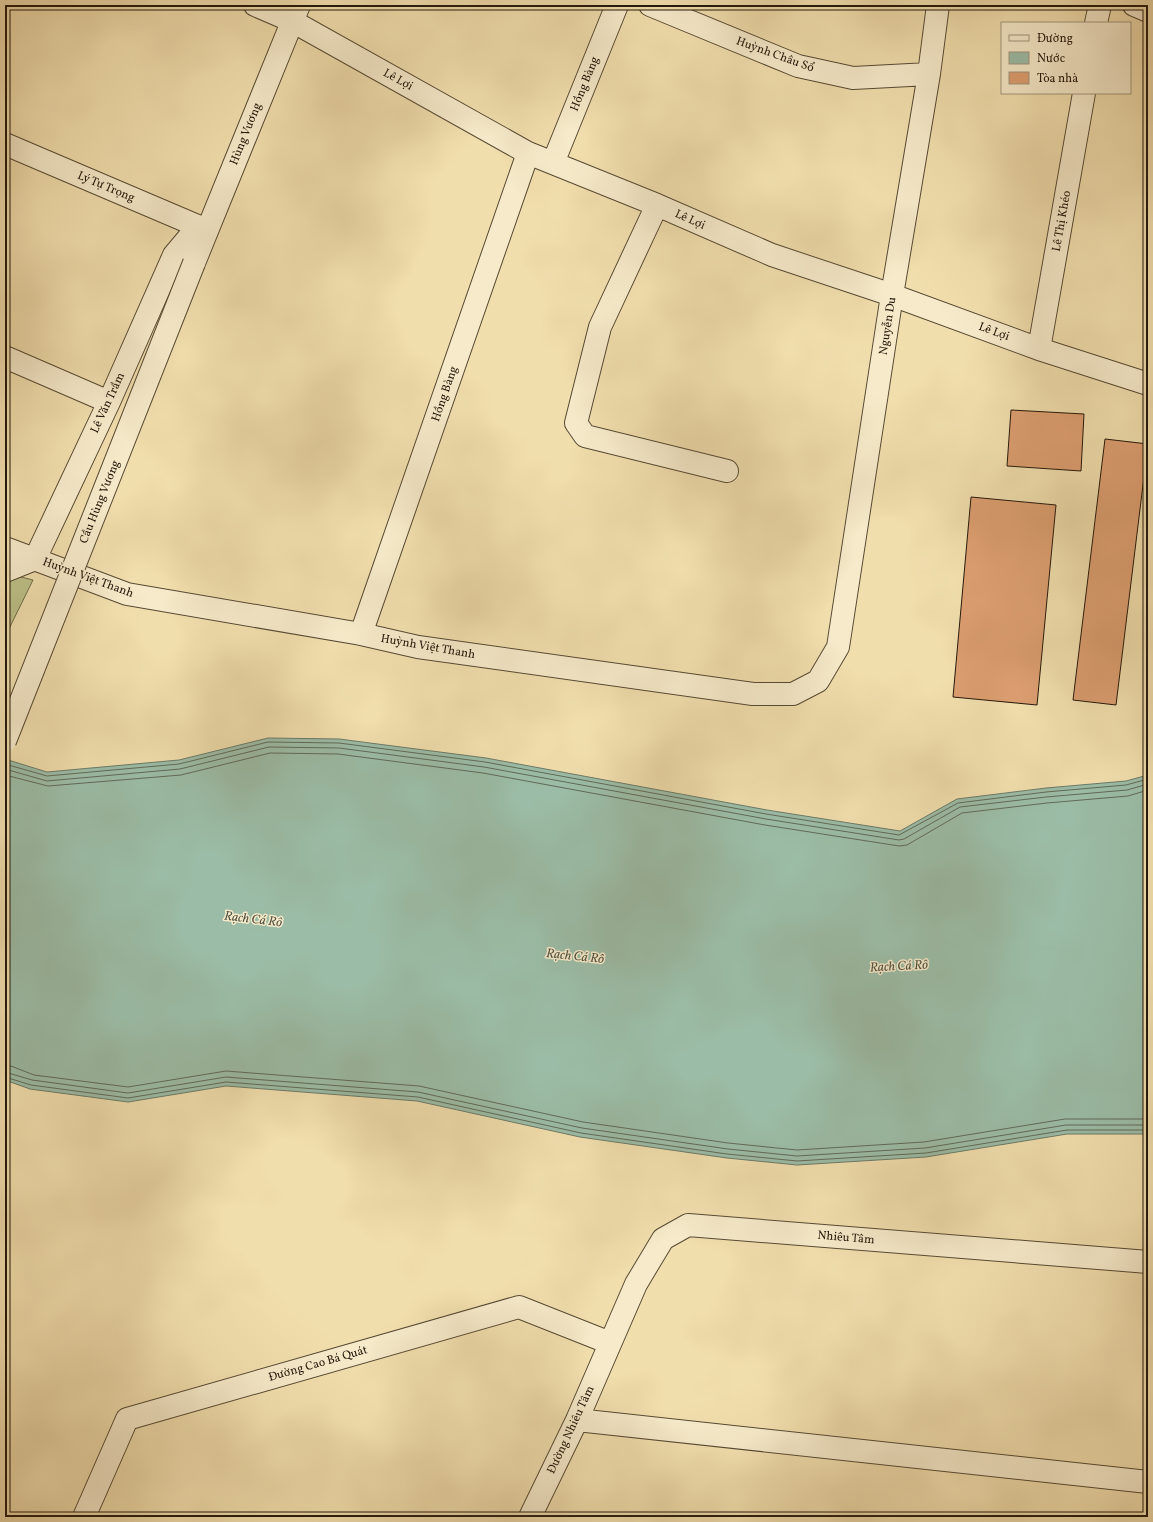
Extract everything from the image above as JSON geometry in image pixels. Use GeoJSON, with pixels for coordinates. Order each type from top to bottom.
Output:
{"type":"FeatureCollection","features":[{"type":"Feature","properties":{"kind":"street","name":"Lê Lợi"},"geometry":{"type":"LineString","coordinates":[[255,5],[296,13],[528,153],[657,205],[772,255],[1039,349],[1148,384]]}},
{"type":"Feature","properties":{"kind":"street","name":"Hồng Bàng"},"geometry":{"type":"LineString","coordinates":[[553,163],[617,5]]}},
{"type":"Feature","properties":{"kind":"street","name":"Huỳnh Châu Sổ"},"geometry":{"type":"LineString","coordinates":[[650,5],[798,66],[852,78],[929,74]]}},
{"type":"Feature","properties":{"kind":"street","name":"Nguyễn Du"},"geometry":{"type":"LineString","coordinates":[[838,647],[892,296],[929,74],[938,5]]}},
{"type":"Feature","properties":{"kind":"street"},"geometry":{"type":"LineString","coordinates":[[1096,22],[1100,5]]}},
{"type":"Feature","properties":{"kind":"street"},"geometry":{"type":"LineString","coordinates":[[1134,5],[1148,11]]}},
{"type":"Feature","properties":{"kind":"street","name":"Hùng Vương"},"geometry":{"type":"LineString","coordinates":[[194,264],[296,13]]}},
{"type":"Feature","properties":{"kind":"street","name":"Lê Thị Khéo"},"geometry":{"type":"LineString","coordinates":[[1039,349],[1084,94]]}},
{"type":"Feature","properties":{"kind":"street","name":"Lý Tự Trọng"},"geometry":{"type":"LineString","coordinates":[[5,144],[207,230]]}},
{"type":"Feature","properties":{"kind":"street","name":"Hồng Bàng"},"geometry":{"type":"LineString","coordinates":[[361,634],[528,153]]}},
{"type":"Feature","properties":{"kind":"street"},"geometry":{"type":"LineString","coordinates":[[657,205],[600,327],[576,423],[584,436],[727,471]]}},
{"type":"Feature","properties":{"kind":"street","name":"Lê Văn Trầm"},"geometry":{"type":"LineString","coordinates":[[35,559],[109,402],[174,255],[190,236],[207,230]]}},
{"type":"Feature","properties":{"kind":"street","name":"Cầu Hùng Vương"},"geometry":{"type":"LineString","coordinates":[[5,741],[194,264]]}},
{"type":"Feature","properties":{"kind":"street"},"geometry":{"type":"LineString","coordinates":[[5,357],[109,402]]}},
{"type":"Feature","properties":{"kind":"street","name":"Huỳnh Việt Thanh"},"geometry":{"type":"LineString","coordinates":[[5,548],[127,594],[361,634],[418,647],[754,694],[793,694],[818,681],[838,647]]}},
{"type":"Feature","properties":{"kind":"street"},"geometry":{"type":"LineString","coordinates":[[5,571],[35,559]]}},
{"type":"Feature","properties":{"kind":"street","name":"Nhiêu Tâm"},"geometry":{"type":"LineString","coordinates":[[610,1343],[636,1284],[663,1239],[688,1225],[1148,1262]]}},
{"type":"Feature","properties":{"kind":"street","name":"Đường Cao Bá Quát"},"geometry":{"type":"LineString","coordinates":[[84,1517],[127,1418],[519,1307],[610,1343]]}},
{"type":"Feature","properties":{"kind":"street","name":"Đường Nhiêu Tâm"},"geometry":{"type":"LineString","coordinates":[[530,1517],[576,1420],[610,1343]]}},
{"type":"Feature","properties":{"kind":"street"},"geometry":{"type":"LineString","coordinates":[[576,1420],[1148,1482]]}},
{"type":"Feature","properties":{"kind":"green space"},"geometry":{"type":"Polygon","coordinates":[[[5,573],[33,580],[5,637],[5,573]]]}},
{"type":"Feature","properties":{"kind":"water","name":"Rạch Cá Rô"},"geometry":{"type":"Polygon","coordinates":[[[268,738],[339,739],[486,758],[767,810],[900,831],[957,799],[1046,788],[1126,781],[1148,775],[1148,1134],[1067,1134],[926,1157],[797,1165],[727,1158],[580,1137],[417,1101],[226,1086],[128,1102],[30,1089],[5,1080],[5,759],[47,772],[179,760],[268,738]]]}},
{"type":"Feature","properties":{"kind":"building"},"geometry":{"type":"Polygon","coordinates":[[[1011,410],[1084,414],[1081,471],[1007,466],[1011,410]]]}},
{"type":"Feature","properties":{"kind":"building"},"geometry":{"type":"Polygon","coordinates":[[[1105,439],[1148,444],[1116,705],[1073,700],[1105,439]]]}},
{"type":"Feature","properties":{"kind":"building"},"geometry":{"type":"Polygon","coordinates":[[[971,497],[1056,505],[1037,705],[953,697],[971,497]]]}}]}
